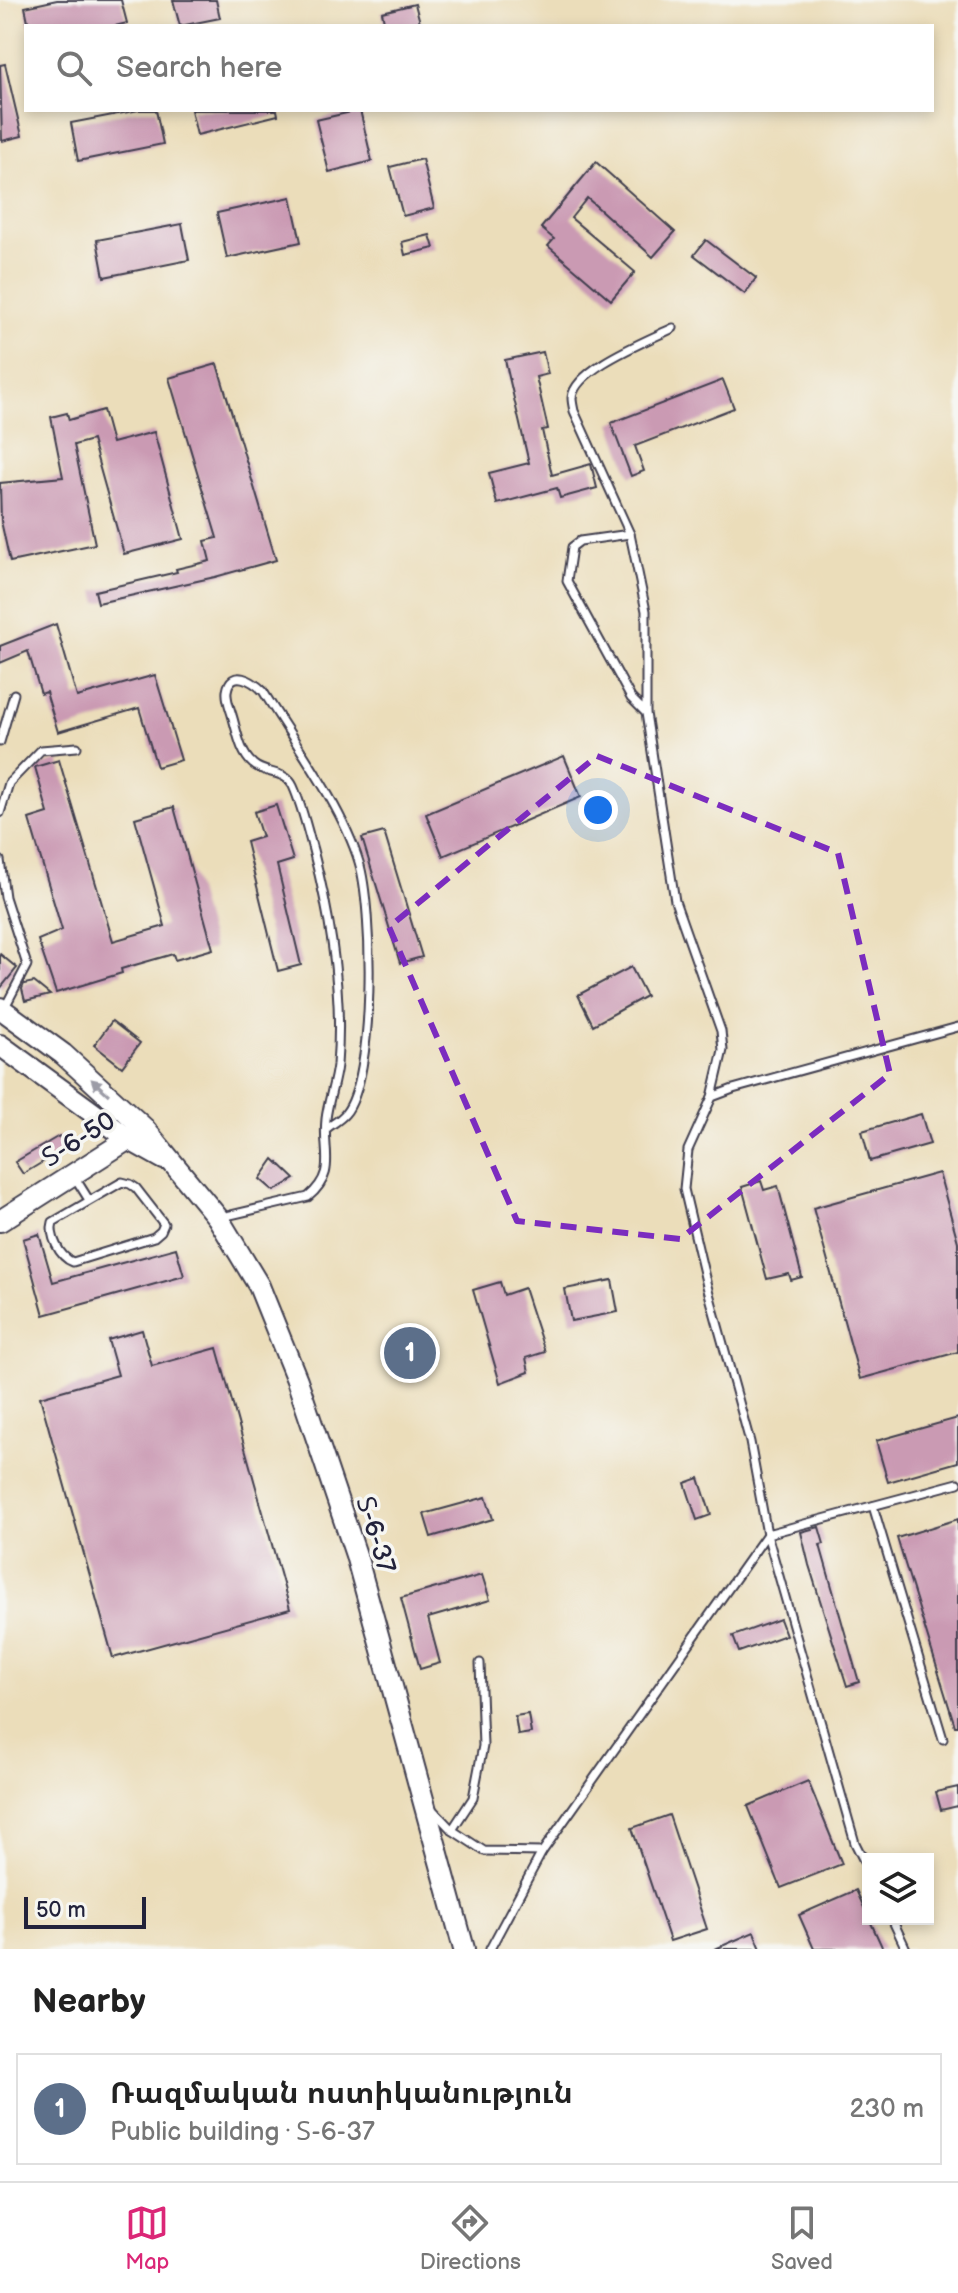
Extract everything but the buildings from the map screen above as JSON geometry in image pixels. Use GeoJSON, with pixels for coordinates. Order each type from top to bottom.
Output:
{"type":"FeatureCollection","features":[{"type":"Feature","properties":{"kind":"main road","name":"Տ-6-37"},"geometry":{"type":"LineString","coordinates":[[1,1010],[63,1054],[137,1134]]}},
{"type":"Feature","properties":{"kind":"main road","name":"Տ-6-37"},"geometry":{"type":"LineString","coordinates":[[0,1045],[137,1134],[173,1164],[218,1218],[259,1286],[297,1380],[356,1555],[464,1949]]}},
{"type":"Feature","properties":{"kind":"main road","name":"Տ-6-50"},"geometry":{"type":"LineString","coordinates":[[0,1221],[137,1134]]}},
{"type":"Feature","properties":{"kind":"lane"},"geometry":{"type":"LineString","coordinates":[[673,328],[601,364],[582,378],[572,396],[574,411],[630,534],[646,611],[646,713],[675,901],[721,1031],[723,1050],[712,1097],[688,1150],[684,1189],[750,1442],[767,1534],[855,1843],[862,1857]]}},
{"type":"Feature","properties":{"kind":"lane"},"geometry":{"type":"LineString","coordinates":[[630,534],[580,541],[572,547],[567,581],[631,698],[646,713]]}},
{"type":"Feature","properties":{"kind":"lane"},"geometry":{"type":"LineString","coordinates":[[218,1218],[308,1197],[318,1188],[326,1175],[326,1129],[337,1067],[339,997],[321,882],[292,782],[288,777],[263,771],[245,756],[227,692],[235,679],[248,678],[263,691],[343,824],[360,863],[370,935],[366,1056],[346,1113],[326,1129]]}},
{"type":"Feature","properties":{"kind":"lane"},"geometry":{"type":"LineString","coordinates":[[0,742],[14,694]]}},
{"type":"Feature","properties":{"kind":"lane"},"geometry":{"type":"LineString","coordinates":[[0,813],[9,783],[41,750],[77,747]]}},
{"type":"Feature","properties":{"kind":"lane"},"geometry":{"type":"LineString","coordinates":[[0,860],[5,897],[27,965],[12,996],[1,1010]]}},
{"type":"Feature","properties":{"kind":"lane"},"geometry":{"type":"LineString","coordinates":[[712,1097],[958,1027]]}},
{"type":"Feature","properties":{"kind":"lane"},"geometry":{"type":"LineString","coordinates":[[73,1174],[89,1200]]}},
{"type":"Feature","properties":{"kind":"lane"},"geometry":{"type":"LineString","coordinates":[[122,1182],[130,1184],[164,1224],[154,1237],[73,1262],[66,1260],[51,1229],[53,1222],[89,1200],[122,1182]]}},
{"type":"Feature","properties":{"kind":"lane"},"geometry":{"type":"LineString","coordinates":[[490,1949],[542,1852],[767,1534],[958,1483]]}},
{"type":"Feature","properties":{"kind":"lane"},"geometry":{"type":"LineString","coordinates":[[873,1506],[943,1739]]}},
{"type":"Feature","properties":{"kind":"lane"},"geometry":{"type":"LineString","coordinates":[[452,1830],[473,1798],[483,1746],[480,1663]]}},
{"type":"Feature","properties":{"kind":"lane"},"geometry":{"type":"LineString","coordinates":[[423,1800],[452,1830],[484,1851],[542,1852]]}},
{"type":"Feature","properties":{"kind":"lane"},"geometry":{"type":"LineString","coordinates":[[895,1925],[906,1949]]}},
{"type":"Feature","properties":{"kind":"highlighted area"},"geometry":{"type":"Polygon","coordinates":[[[597,756],[838,853],[890,1074],[680,1239],[517,1221],[389,927],[597,756]]]}},
{"type":"Feature","properties":{"kind":"place","name":"Ռազմական ոստիկանություն"},"geometry":{"type":"Point","coordinates":[410,1353]}}]}
